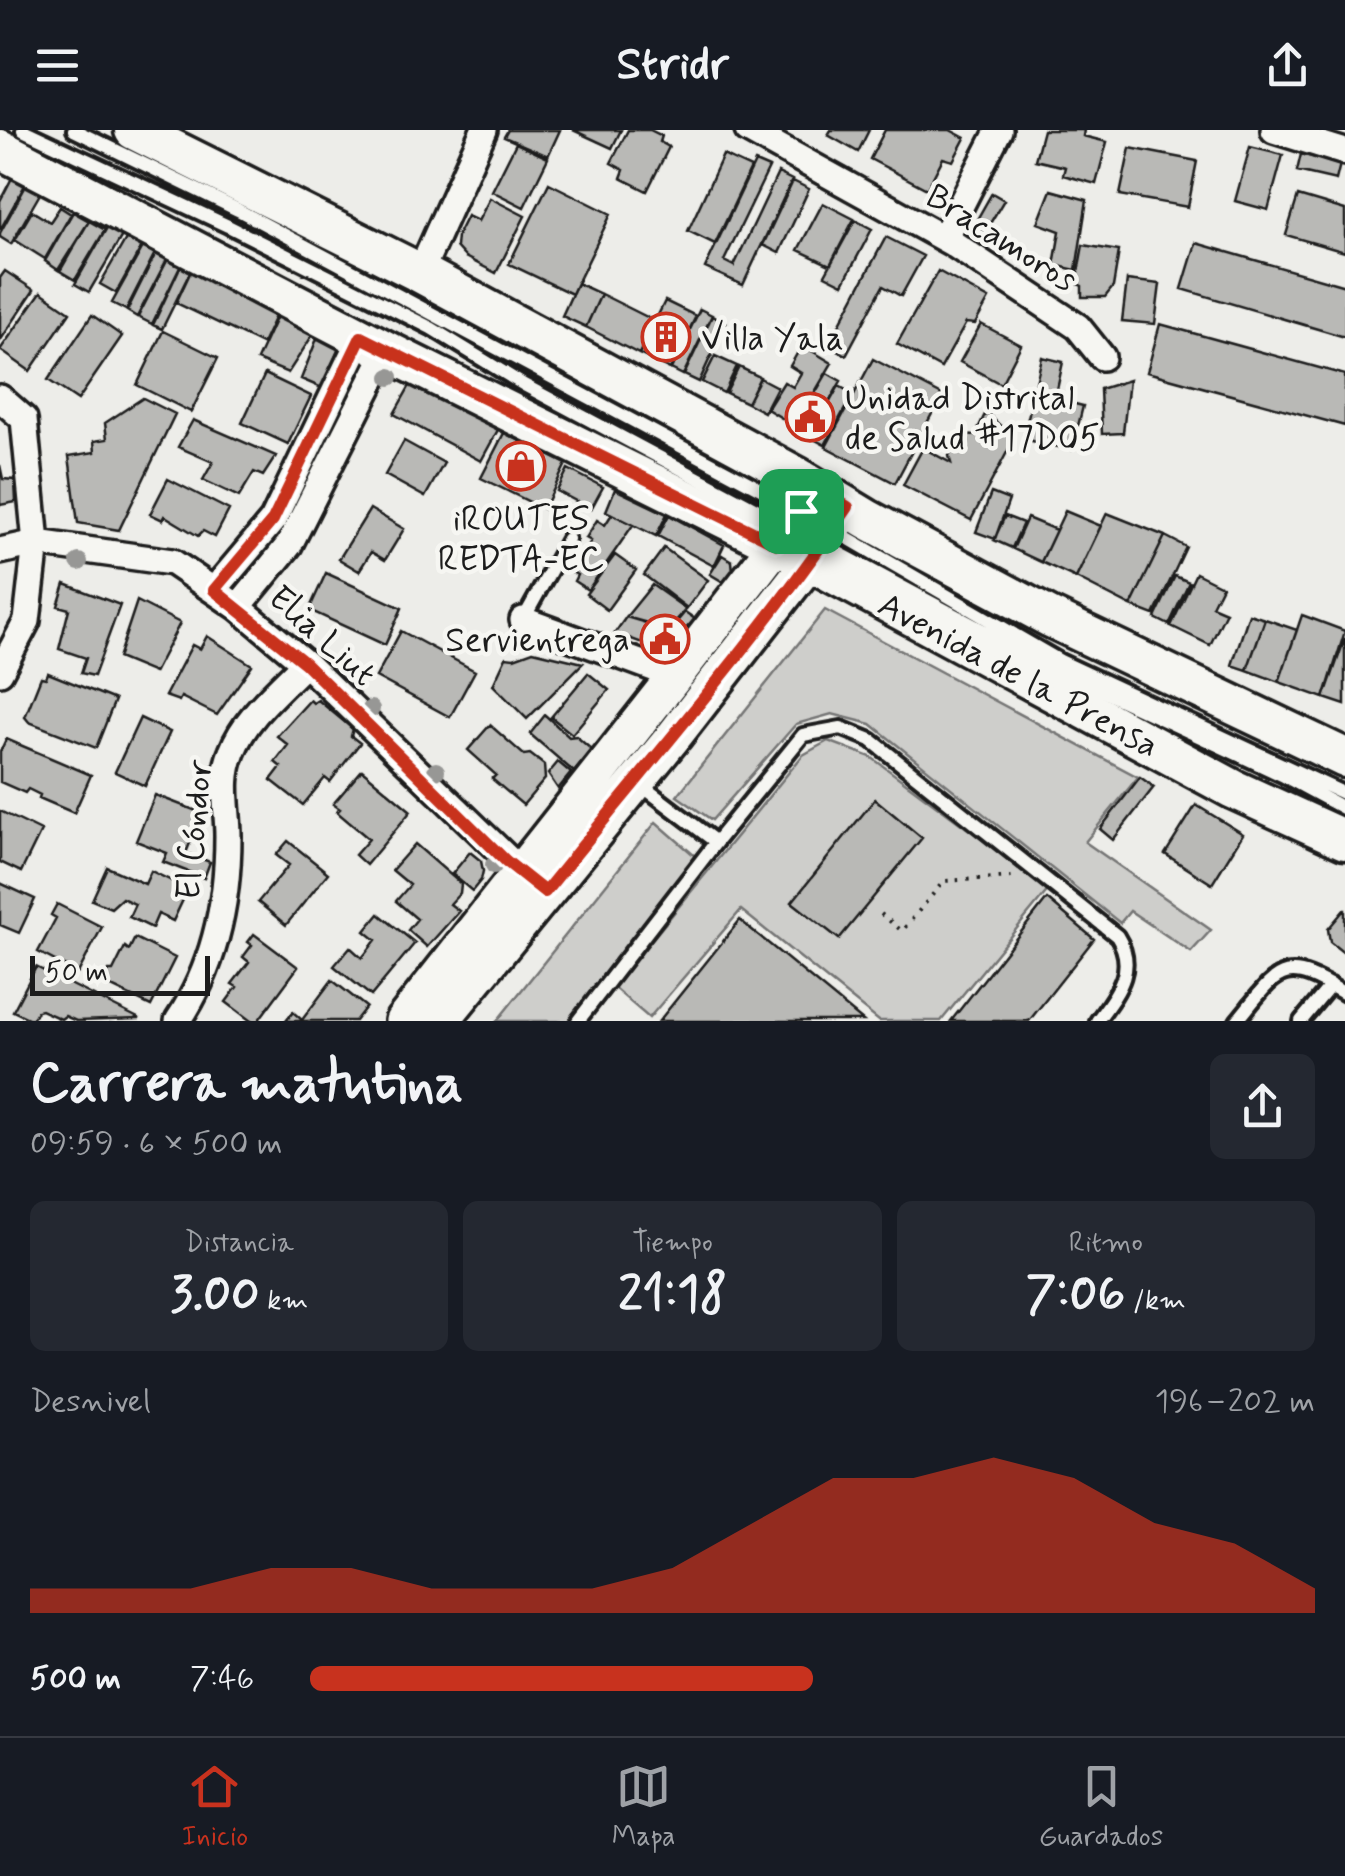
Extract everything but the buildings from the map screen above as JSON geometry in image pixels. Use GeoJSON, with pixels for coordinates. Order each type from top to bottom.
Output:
{"type":"FeatureCollection","features":[{"type":"Feature","properties":{"kind":"main road","name":"Avenida de la Prensa"},"geometry":{"type":"LineString","coordinates":[[134,130],[420,273],[812,526],[1233,788],[1345,840]]}},
{"type":"Feature","properties":{"kind":"main road","name":"Avenida de la Prensa"},"geometry":{"type":"LineString","coordinates":[[0,149],[374,344],[812,526],[1049,617],[1345,758]]}},
{"type":"Feature","properties":{"kind":"main road"},"geometry":{"type":"LineString","coordinates":[[441,1021],[675,676],[812,526]]}},
{"type":"Feature","properties":{"kind":"main road"},"geometry":{"type":"LineString","coordinates":[[403,1021],[635,780],[812,526]]}},
{"type":"Feature","properties":{"kind":"street"},"geometry":{"type":"LineString","coordinates":[[420,273],[484,130]]}},
{"type":"Feature","properties":{"kind":"street","name":"Bracamoros"},"geometry":{"type":"LineString","coordinates":[[748,130],[944,238],[1078,327],[1102,357]]}},
{"type":"Feature","properties":{"kind":"street"},"geometry":{"type":"LineString","coordinates":[[944,238],[999,130]]}},
{"type":"Feature","properties":{"kind":"street"},"geometry":{"type":"LineString","coordinates":[[1274,130],[1345,152]]}},
{"type":"Feature","properties":{"kind":"street"},"geometry":{"type":"LineString","coordinates":[[214,590],[273,520],[374,344]]}},
{"type":"Feature","properties":{"kind":"street"},"geometry":{"type":"LineString","coordinates":[[238,606],[289,545],[374,344]]}},
{"type":"Feature","properties":{"kind":"street"},"geometry":{"type":"LineString","coordinates":[[0,398],[24,420],[36,543],[27,621],[0,672]]}},
{"type":"Feature","properties":{"kind":"street","name":"Elia Liut"},"geometry":{"type":"LineString","coordinates":[[0,551],[36,543],[172,562],[238,606],[305,663],[532,883]]}},
{"type":"Feature","properties":{"kind":"street"},"geometry":{"type":"LineString","coordinates":[[522,620],[675,676]]}},
{"type":"Feature","properties":{"kind":"street","name":"El Cóndor"},"geometry":{"type":"LineString","coordinates":[[178,1021],[192,1000],[218,939],[228,836],[224,795],[230,755],[243,728],[305,663]]}},
{"type":"Feature","properties":{"kind":"lane"},"geometry":{"type":"LineString","coordinates":[[23,130],[228,226],[431,328],[524,384],[812,526],[1057,670],[1282,775],[1345,809]]}},
{"type":"Feature","properties":{"kind":"lane"},"geometry":{"type":"LineString","coordinates":[[74,130],[238,210],[1060,661],[1345,794]]}},
{"type":"Feature","properties":{"kind":"lane"},"geometry":{"type":"LineString","coordinates":[[522,620],[568,539]]}},
{"type":"Feature","properties":{"kind":"lane"},"geometry":{"type":"LineString","coordinates":[[578,1021],[716,842],[804,736],[840,728],[870,740],[1117,936],[1125,948],[1128,964],[1122,987],[1098,1021]]}},
{"type":"Feature","properties":{"kind":"lane"},"geometry":{"type":"LineString","coordinates":[[635,780],[716,842]]}},
{"type":"Feature","properties":{"kind":"lane"},"geometry":{"type":"LineString","coordinates":[[1236,1021],[1283,971],[1312,974],[1345,994]]}},
{"type":"Feature","properties":{"kind":"lane"},"geometry":{"type":"LineString","coordinates":[[1301,1021],[1331,985]]}},
{"type":"Feature","properties":{"kind":"path"},"geometry":{"type":"LineString","coordinates":[[881,914],[902,931],[944,882],[1041,875]]}},
{"type":"Feature","properties":{"kind":"shaded area"},"geometry":{"type":"Polygon","coordinates":[[[825,610],[1138,777],[1085,842],[1211,930],[1191,952],[1130,911],[1120,923],[871,724],[832,714],[796,724],[712,820],[677,796],[825,610]]]}},
{"type":"Feature","properties":{"kind":"shaded area"},"geometry":{"type":"Polygon","coordinates":[[[828,741],[871,757],[1049,889],[941,1021],[879,1021],[741,910],[649,1018],[613,987],[803,755],[828,741]]]}},
{"type":"Feature","properties":{"kind":"shaded area"},"geometry":{"type":"Polygon","coordinates":[[[656,822],[695,856],[569,1021],[497,1021],[656,822]]]}},
{"type":"Feature","properties":{"kind":"place","name":"Villa Yala"},"geometry":{"type":"Point","coordinates":[666,337]}},
{"type":"Feature","properties":{"kind":"place","name":"Unidad Distrital de Salud #17D05"},"geometry":{"type":"Point","coordinates":[810,417]}},
{"type":"Feature","properties":{"kind":"place","name":"iROUTES REDTA-EC"},"geometry":{"type":"Point","coordinates":[521,466]}},
{"type":"Feature","properties":{"kind":"place","name":"Servientrega"},"geometry":{"type":"Point","coordinates":[665,639]}},
{"type":"Feature","properties":{"kind":"route"},"geometry":{"type":"LineString","coordinates":[[361,337],[777,544],[801,511],[816,487],[848,507],[674,736],[545,892],[506,861],[418,770],[305,663],[214,590],[273,520],[361,337]]}}]}
